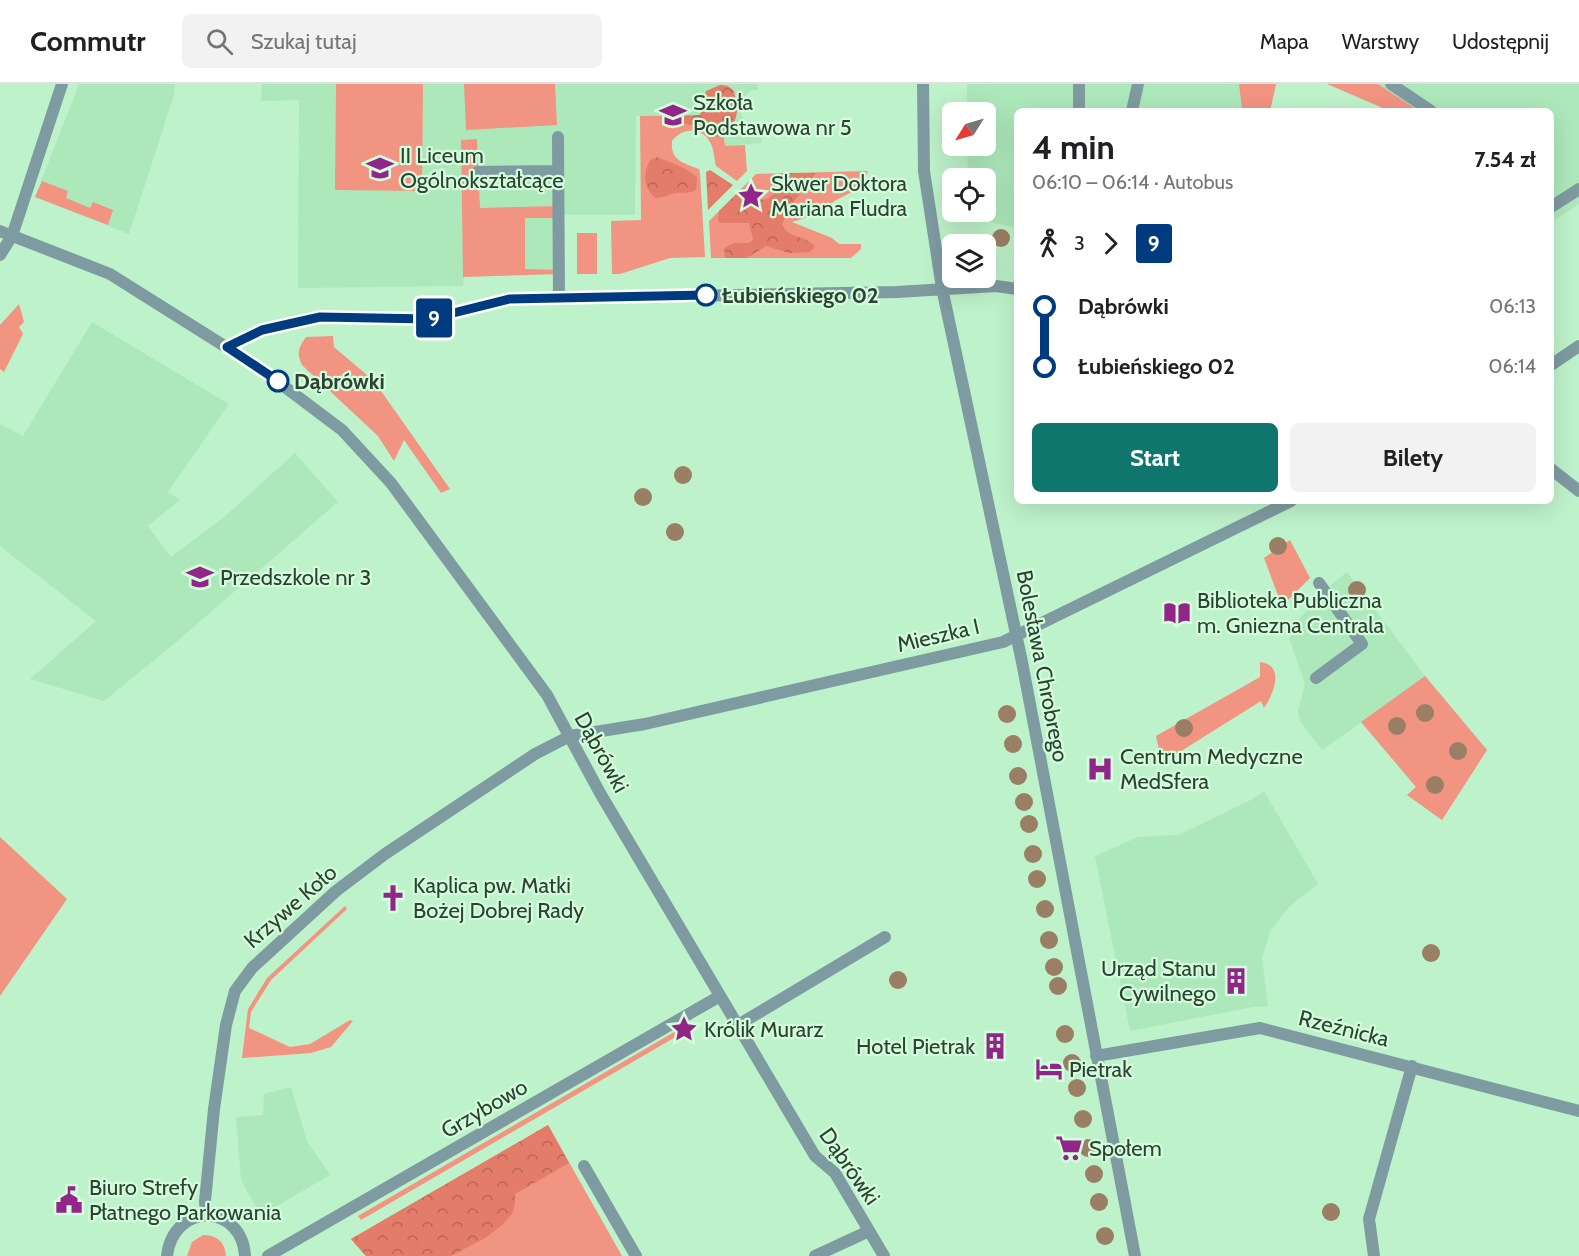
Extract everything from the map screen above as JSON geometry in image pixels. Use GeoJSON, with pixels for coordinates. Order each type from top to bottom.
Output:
{"type":"FeatureCollection","features":[{"type":"Feature","properties":{"kind":"street"},"geometry":{"type":"LineString","coordinates":[[0,255],[12,236],[62,84]]}},
{"type":"Feature","properties":{"kind":"street","name":"Bolesława Chrobrego"},"geometry":{"type":"LineString","coordinates":[[923,84],[924,171],[942,288],[1016,637],[1135,1256]]}},
{"type":"Feature","properties":{"kind":"street"},"geometry":{"type":"LineString","coordinates":[[1079,84],[1079,108]]}},
{"type":"Feature","properties":{"kind":"street"},"geometry":{"type":"LineString","coordinates":[[1133,108],[1138,84]]}},
{"type":"Feature","properties":{"kind":"street"},"geometry":{"type":"LineString","coordinates":[[1391,84],[1427,108]]}},
{"type":"Feature","properties":{"kind":"street"},"geometry":{"type":"LineString","coordinates":[[558,137],[559,298]]}},
{"type":"Feature","properties":{"kind":"street"},"geometry":{"type":"LineString","coordinates":[[478,172],[558,171]]}},
{"type":"Feature","properties":{"kind":"street"},"geometry":{"type":"LineString","coordinates":[[1554,205],[1579,189]]}},
{"type":"Feature","properties":{"kind":"street","name":"Dąbrówki"},"geometry":{"type":"LineString","coordinates":[[0,231],[110,274],[227,347],[261,369],[342,430],[392,483],[547,695],[600,793],[815,1156],[835,1173],[884,1256]]}},
{"type":"Feature","properties":{"kind":"street"},"geometry":{"type":"LineString","coordinates":[[996,286],[1014,289]]}},
{"type":"Feature","properties":{"kind":"street"},"geometry":{"type":"LineString","coordinates":[[227,347],[262,330],[320,317],[429,319],[509,299],[897,292],[942,288]]}},
{"type":"Feature","properties":{"kind":"street"},"geometry":{"type":"LineString","coordinates":[[1554,363],[1579,346]]}},
{"type":"Feature","properties":{"kind":"street"},"geometry":{"type":"LineString","coordinates":[[1554,471],[1579,491]]}},
{"type":"Feature","properties":{"kind":"street","name":"Mieszka I"},"geometry":{"type":"LineString","coordinates":[[570,736],[645,724],[1003,642],[1285,504]]}},
{"type":"Feature","properties":{"kind":"street"},"geometry":{"type":"LineString","coordinates":[[1317,678],[1362,644],[1319,583]]}},
{"type":"Feature","properties":{"kind":"street","name":"Krzywe Koło"},"geometry":{"type":"LineString","coordinates":[[206,1215],[205,1201],[214,1109],[226,1025],[235,991],[252,968],[336,891],[385,854],[535,754],[570,736]]}},
{"type":"Feature","properties":{"kind":"street"},"geometry":{"type":"LineString","coordinates":[[738,1025],[885,937]]}},
{"type":"Feature","properties":{"kind":"street","name":"Grzybowo"},"geometry":{"type":"LineString","coordinates":[[268,1256],[720,996]]}},
{"type":"Feature","properties":{"kind":"street","name":"Rzeźnicka"},"geometry":{"type":"LineString","coordinates":[[1096,1056],[1260,1028],[1579,1111]]}},
{"type":"Feature","properties":{"kind":"street"},"geometry":{"type":"LineString","coordinates":[[1374,1256],[1369,1219],[1412,1066]]}},
{"type":"Feature","properties":{"kind":"street"},"geometry":{"type":"LineString","coordinates":[[584,1166],[636,1256]]}},
{"type":"Feature","properties":{"kind":"street"},"geometry":{"type":"LineString","coordinates":[[167,1256],[172,1235],[178,1227],[186,1221],[206,1215],[216,1217],[234,1227],[244,1244],[245,1256]]}},
{"type":"Feature","properties":{"kind":"street"},"geometry":{"type":"LineString","coordinates":[[815,1256],[869,1231]]}},
{"type":"Feature","properties":{"kind":"shaded area"},"geometry":{"type":"Polygon","coordinates":[[[79,84],[175,84],[174,95],[129,234],[35,197],[79,84]]]}},
{"type":"Feature","properties":{"kind":"shaded area"},"geometry":{"type":"Polygon","coordinates":[[[262,84],[758,84],[758,90],[752,90],[743,98],[740,110],[744,122],[754,130],[761,130],[762,143],[725,146],[721,115],[636,116],[635,215],[558,215],[558,274],[464,277],[463,286],[298,288],[299,100],[261,101],[262,84]]]}},
{"type":"Feature","properties":{"kind":"shaded area"},"geometry":{"type":"Polygon","coordinates":[[[336,84],[423,84],[422,191],[335,190],[336,84]]]}},
{"type":"Feature","properties":{"kind":"shaded area"},"geometry":{"type":"Polygon","coordinates":[[[464,84],[555,84],[557,125],[466,130],[464,84]]]}},
{"type":"Feature","properties":{"kind":"shaded area"},"geometry":{"type":"Polygon","coordinates":[[[967,84],[1276,84],[1271,108],[1014,108],[1014,227],[990,222],[996,222],[996,168],[968,168],[967,156],[996,156],[996,102],[967,102],[967,84]]]}},
{"type":"Feature","properties":{"kind":"shaded area"},"geometry":{"type":"Polygon","coordinates":[[[1239,84],[1276,84],[1271,108],[1242,108],[1239,84]]]}},
{"type":"Feature","properties":{"kind":"shaded area"},"geometry":{"type":"Polygon","coordinates":[[[1327,84],[1579,84],[1579,204],[1554,220],[1554,108],[1383,108],[1327,84]]]}},
{"type":"Feature","properties":{"kind":"shaded area"},"geometry":{"type":"Polygon","coordinates":[[[1327,84],[1378,84],[1414,108],[1383,108],[1327,84]]]}},
{"type":"Feature","properties":{"kind":"shaded area"},"geometry":{"type":"Polygon","coordinates":[[[721,115],[725,146],[745,145],[747,171],[737,181],[716,166],[711,145],[702,133],[686,131],[672,141],[675,157],[699,169],[705,257],[670,258],[620,274],[612,274],[611,221],[641,220],[640,116],[721,115]]]}},
{"type":"Feature","properties":{"kind":"shaded area"},"geometry":{"type":"Polygon","coordinates":[[[477,139],[480,208],[558,206],[558,218],[525,218],[525,269],[558,270],[558,274],[463,277],[461,140],[477,139]]]}},
{"type":"Feature","properties":{"kind":"shaded area"},"geometry":{"type":"Polygon","coordinates":[[[868,171],[865,178],[852,192],[836,200],[818,214],[792,222],[832,238],[839,244],[861,244],[861,249],[851,258],[711,258],[709,221],[756,174],[868,171]]]}},
{"type":"Feature","properties":{"kind":"shaded area"},"geometry":{"type":"Polygon","coordinates":[[[42,181],[68,191],[66,198],[90,208],[93,202],[113,210],[108,225],[35,197],[42,181]]]}},
{"type":"Feature","properties":{"kind":"shaded area"},"geometry":{"type":"Polygon","coordinates":[[[577,233],[597,233],[597,274],[577,274],[577,233]]]}},
{"type":"Feature","properties":{"kind":"shaded area"},"geometry":{"type":"Polygon","coordinates":[[[19,304],[24,322],[19,327],[23,334],[4,372],[0,369],[0,325],[19,304]]]}},
{"type":"Feature","properties":{"kind":"shaded area"},"geometry":{"type":"Polygon","coordinates":[[[92,322],[229,404],[168,492],[180,500],[148,526],[171,557],[223,518],[295,453],[338,502],[174,644],[104,701],[30,679],[96,621],[0,546],[0,424],[23,436],[92,322]]]}},
{"type":"Feature","properties":{"kind":"shaded area"},"geometry":{"type":"Polygon","coordinates":[[[333,336],[334,347],[374,381],[450,489],[441,493],[404,440],[394,461],[378,436],[302,365],[299,350],[306,337],[333,336]]]}},
{"type":"Feature","properties":{"kind":"shaded area"},"geometry":{"type":"Polygon","coordinates":[[[1290,540],[1310,578],[1282,606],[1264,558],[1290,540]]]}},
{"type":"Feature","properties":{"kind":"shaded area"},"geometry":{"type":"Polygon","coordinates":[[[1347,572],[1425,676],[1487,750],[1442,820],[1407,795],[1416,787],[1362,722],[1322,750],[1300,721],[1298,711],[1305,684],[1289,638],[1296,632],[1291,627],[1333,583],[1347,572]]]}},
{"type":"Feature","properties":{"kind":"shaded area"},"geometry":{"type":"Polygon","coordinates":[[[1260,662],[1268,664],[1275,674],[1274,689],[1264,708],[1261,701],[1162,763],[1156,736],[1260,677],[1260,662]]]}},
{"type":"Feature","properties":{"kind":"shaded area"},"geometry":{"type":"Polygon","coordinates":[[[1425,676],[1487,750],[1442,820],[1407,795],[1416,787],[1361,722],[1425,676]]]}},
{"type":"Feature","properties":{"kind":"shaded area"},"geometry":{"type":"Polygon","coordinates":[[[1264,791],[1318,884],[1290,906],[1270,931],[1262,958],[1268,1007],[1253,1007],[1130,1031],[1095,856],[1138,837],[1178,835],[1251,800],[1264,791]]]}},
{"type":"Feature","properties":{"kind":"shaded area"},"geometry":{"type":"Polygon","coordinates":[[[0,837],[67,899],[0,996],[0,837]]]}},
{"type":"Feature","properties":{"kind":"shaded area"},"geometry":{"type":"Polygon","coordinates":[[[345,906],[347,909],[271,980],[251,1012],[249,1028],[290,1047],[310,1044],[350,1020],[353,1021],[331,1047],[311,1053],[242,1058],[248,1009],[267,978],[345,906]]]}},
{"type":"Feature","properties":{"kind":"shaded area"},"geometry":{"type":"Polygon","coordinates":[[[688,1024],[691,1028],[361,1220],[358,1216],[688,1024]]]}},
{"type":"Feature","properties":{"kind":"shaded area"},"geometry":{"type":"Polygon","coordinates":[[[291,1087],[307,1141],[330,1175],[260,1216],[241,1179],[236,1117],[263,1115],[264,1094],[291,1087]]]}},
{"type":"Feature","properties":{"kind":"shaded area"},"geometry":{"type":"Polygon","coordinates":[[[548,1125],[622,1256],[366,1256],[351,1239],[548,1125]]]}},
{"type":"Feature","properties":{"kind":"shaded area"},"geometry":{"type":"Polygon","coordinates":[[[203,1235],[219,1240],[226,1256],[187,1256],[192,1242],[203,1235]]]}},
{"type":"Feature","properties":{"kind":"green space"},"geometry":{"type":"Polygon","coordinates":[[[720,85],[728,86],[734,91],[737,104],[733,125],[724,136],[717,137],[705,128],[681,123],[681,116],[700,115],[706,91],[720,85]]]}},
{"type":"Feature","properties":{"kind":"green space"},"geometry":{"type":"Polygon","coordinates":[[[658,157],[693,174],[697,178],[696,190],[655,198],[648,189],[645,175],[650,160],[658,157]]]}},
{"type":"Feature","properties":{"kind":"green space"},"geometry":{"type":"Polygon","coordinates":[[[710,170],[733,185],[708,210],[706,172],[710,170]]]}},
{"type":"Feature","properties":{"kind":"green space"},"geometry":{"type":"Polygon","coordinates":[[[782,173],[816,173],[788,209],[782,225],[789,233],[815,246],[810,252],[789,253],[766,246],[747,258],[725,258],[724,248],[734,243],[750,243],[753,239],[749,223],[721,223],[718,221],[719,211],[742,189],[762,200],[768,199],[776,190],[782,173]]]}},
{"type":"Feature","properties":{"kind":"green space"},"geometry":{"type":"Polygon","coordinates":[[[548,1125],[569,1163],[515,1194],[512,1214],[485,1238],[451,1256],[366,1256],[351,1239],[548,1125]]]}},
{"type":"Feature","properties":{"kind":"bus line","name":"9"},"geometry":{"type":"LineString","coordinates":[[278,381],[227,347],[262,330],[320,317],[429,319],[509,299],[706,295]]}},
{"type":"Feature","properties":{"kind":"place","name":"Szkoła Podstawowa nr 5"},"geometry":{"type":"Point","coordinates":[673,115]}},
{"type":"Feature","properties":{"kind":"place","name":"II Liceum Ogólnokształcące"},"geometry":{"type":"Point","coordinates":[380,168]}},
{"type":"Feature","properties":{"kind":"place","name":"Skwer Doktora Mariana Fludra"},"geometry":{"type":"Point","coordinates":[751,196]}},
{"type":"Feature","properties":{"kind":"place","name":"Łubieńskiego 02"},"geometry":{"type":"Point","coordinates":[706,295]}},
{"type":"Feature","properties":{"kind":"place","name":"Dąbrówki"},"geometry":{"type":"Point","coordinates":[278,381]}},
{"type":"Feature","properties":{"kind":"place","name":"Przedszkole nr 3"},"geometry":{"type":"Point","coordinates":[200,577]}},
{"type":"Feature","properties":{"kind":"place","name":"Biblioteka Publiczna m. Gniezna Centrala"},"geometry":{"type":"Point","coordinates":[1177,613]}},
{"type":"Feature","properties":{"kind":"place","name":"Centrum Medyczne MedSfera"},"geometry":{"type":"Point","coordinates":[1100,769]}},
{"type":"Feature","properties":{"kind":"place","name":"Kaplica pw. Matki Bożej Dobrej Rady"},"geometry":{"type":"Point","coordinates":[393,898]}},
{"type":"Feature","properties":{"kind":"place","name":"Urząd Stanu Cywilnego"},"geometry":{"type":"Point","coordinates":[1236,981]}},
{"type":"Feature","properties":{"kind":"place","name":"Królik Murarz"},"geometry":{"type":"Point","coordinates":[684,1029]}},
{"type":"Feature","properties":{"kind":"place","name":"Hotel Pietrak"},"geometry":{"type":"Point","coordinates":[995,1046]}},
{"type":"Feature","properties":{"kind":"place","name":"Pietrak"},"geometry":{"type":"Point","coordinates":[1049,1069]}},
{"type":"Feature","properties":{"kind":"place","name":"Społem"},"geometry":{"type":"Point","coordinates":[1069,1148]}},
{"type":"Feature","properties":{"kind":"place","name":"Biuro Strefy Płatnego Parkowania"},"geometry":{"type":"Point","coordinates":[69,1200]}}]}
